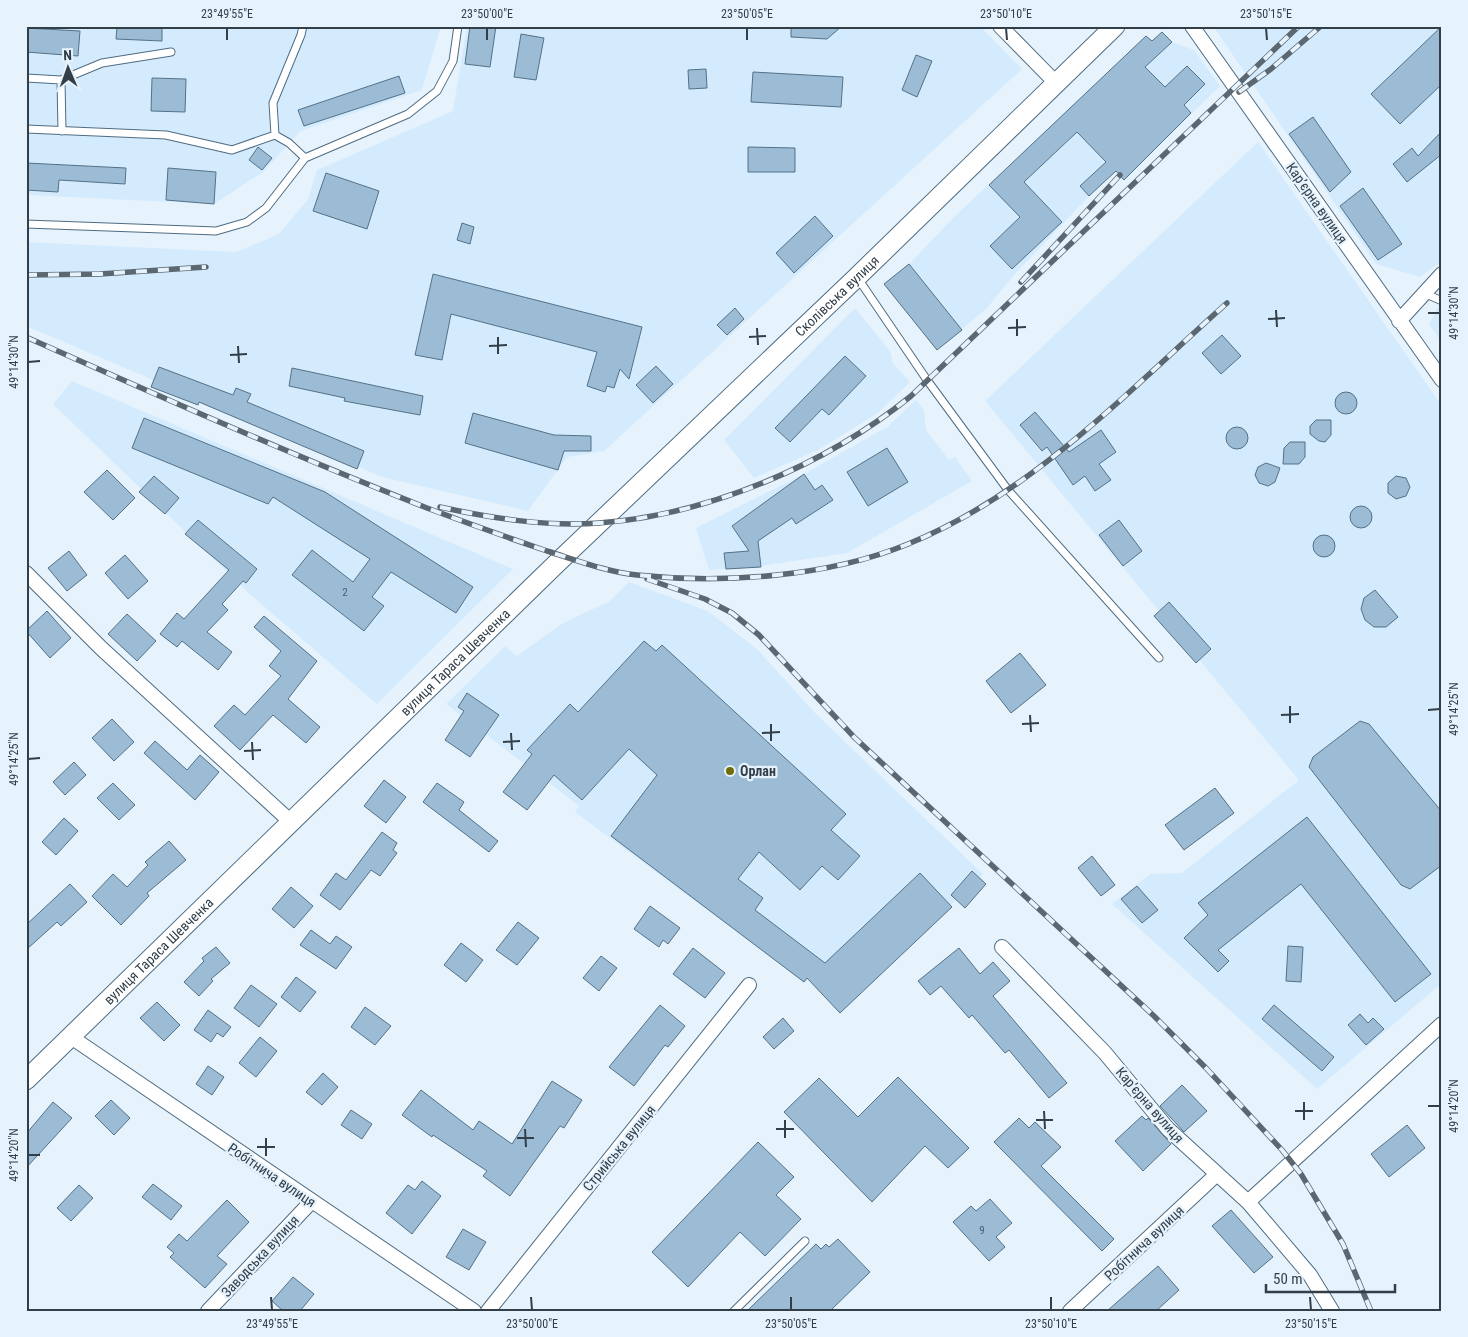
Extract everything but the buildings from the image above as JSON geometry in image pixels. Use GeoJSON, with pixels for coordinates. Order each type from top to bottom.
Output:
{"type":"FeatureCollection","features":[{"type":"Feature","properties":{"kind":"street"},"geometry":{"type":"LineString","coordinates":[[1000,26],[1057,84]]}},
{"type":"Feature","properties":{"kind":"street","name":"Сколівська вулиця"},"geometry":{"type":"LineString","coordinates":[[555,565],[857,277],[1115,26]]}},
{"type":"Feature","properties":{"kind":"street","name":"Карʼєрна вулиця"},"geometry":{"type":"LineString","coordinates":[[1192,26],[1442,380]]}},
{"type":"Feature","properties":{"kind":"street"},"geometry":{"type":"LineString","coordinates":[[1399,321],[1442,274]]}},
{"type":"Feature","properties":{"kind":"street","name":"вулиця Тараса Шевченка"},"geometry":{"type":"LineString","coordinates":[[26,1080],[555,565]]}},
{"type":"Feature","properties":{"kind":"street"},"geometry":{"type":"LineString","coordinates":[[26,573],[101,648],[291,822]]}},
{"type":"Feature","properties":{"kind":"street","name":"Карʼєрна вулиця"},"geometry":{"type":"LineString","coordinates":[[1002,947],[1105,1053],[1168,1129],[1248,1202],[1310,1275],[1332,1311]]}},
{"type":"Feature","properties":{"kind":"street","name":"Стрийська вулиця"},"geometry":{"type":"LineString","coordinates":[[488,1311],[750,985]]}},
{"type":"Feature","properties":{"kind":"street"},"geometry":{"type":"LineString","coordinates":[[1248,1202],[1442,1024]]}},
{"type":"Feature","properties":{"kind":"street","name":"Робітнича вулиця"},"geometry":{"type":"LineString","coordinates":[[71,1037],[311,1202],[474,1311]]}},
{"type":"Feature","properties":{"kind":"street","name":"Робітнича вулиця"},"geometry":{"type":"LineString","coordinates":[[1070,1311],[1217,1174]]}},
{"type":"Feature","properties":{"kind":"street","name":"Заводська вулиця"},"geometry":{"type":"LineString","coordinates":[[208,1311],[311,1202]]}},
{"type":"Feature","properties":{"kind":"lane"},"geometry":{"type":"LineString","coordinates":[[275,135],[274,103],[303,26]]}},
{"type":"Feature","properties":{"kind":"lane"},"geometry":{"type":"LineString","coordinates":[[26,224],[216,232],[247,222],[266,208],[305,158],[408,114],[437,91],[453,61],[458,26]]}},
{"type":"Feature","properties":{"kind":"lane"},"geometry":{"type":"LineString","coordinates":[[26,78],[61,80],[102,63],[172,52]]}},
{"type":"Feature","properties":{"kind":"lane"},"geometry":{"type":"LineString","coordinates":[[61,80],[62,131]]}},
{"type":"Feature","properties":{"kind":"lane"},"geometry":{"type":"LineString","coordinates":[[26,129],[166,135],[232,150],[275,135],[290,143],[305,158]]}},
{"type":"Feature","properties":{"kind":"lane"},"geometry":{"type":"LineString","coordinates":[[857,277],[927,380],[1008,490],[1159,658]]}},
{"type":"Feature","properties":{"kind":"lane"},"geometry":{"type":"LineString","coordinates":[[1424,293],[1442,301]]}},
{"type":"Feature","properties":{"kind":"lane"},"geometry":{"type":"LineString","coordinates":[[734,1311],[805,1241]]}},
{"type":"Feature","properties":{"kind":"shaded area"},"geometry":{"type":"Polygon","coordinates":[[[26,26],[441,26],[422,90],[301,131],[263,172],[214,204],[26,195],[26,26]]]}},
{"type":"Feature","properties":{"kind":"shaded area"},"geometry":{"type":"Polygon","coordinates":[[[467,26],[980,26],[1022,69],[604,451],[567,457],[528,511],[382,477],[26,326],[26,242],[236,252],[279,234],[308,199],[317,170],[453,111],[467,26]]]}},
{"type":"Feature","properties":{"kind":"shaded area"},"geometry":{"type":"Polygon","coordinates":[[[1213,26],[1442,26],[1442,261],[1420,277],[1376,264],[1213,26]]]}},
{"type":"Feature","properties":{"kind":"shaded area"},"geometry":{"type":"Polygon","coordinates":[[[1162,32],[1172,42],[1194,50],[1220,86],[1124,180],[1114,170],[1015,274],[987,308],[937,350],[884,284],[909,264],[955,216],[1146,36],[1152,41],[1162,32]]]}},
{"type":"Feature","properties":{"kind":"shaded area"},"geometry":{"type":"Polygon","coordinates":[[[1258,142],[1442,406],[1442,983],[1317,1089],[1112,904],[1150,874],[1182,873],[1299,780],[985,401],[1258,142]]]}},
{"type":"Feature","properties":{"kind":"shaded area"},"geometry":{"type":"Polygon","coordinates":[[[1442,298],[1442,343],[1429,324],[1442,298]]]}},
{"type":"Feature","properties":{"kind":"shaded area"},"geometry":{"type":"Polygon","coordinates":[[[855,308],[890,351],[893,363],[910,382],[878,413],[818,450],[754,478],[724,440],[855,308]]]}},
{"type":"Feature","properties":{"kind":"shaded area"},"geometry":{"type":"Polygon","coordinates":[[[72,381],[513,569],[377,704],[253,597],[53,404],[72,381]]]}},
{"type":"Feature","properties":{"kind":"shaded area"},"geometry":{"type":"Polygon","coordinates":[[[916,400],[924,410],[926,430],[949,460],[955,457],[972,481],[847,553],[760,566],[709,570],[696,528],[804,474],[887,427],[916,400]]]}},
{"type":"Feature","properties":{"kind":"shaded area"},"geometry":{"type":"Polygon","coordinates":[[[629,582],[708,611],[757,649],[814,712],[983,874],[840,1013],[808,979],[804,982],[575,812],[579,806],[446,704],[505,646],[517,656],[561,624],[610,601],[629,582]]]}},
{"type":"Feature","properties":{"kind":"railway"},"geometry":{"type":"LineString","coordinates":[[440,507],[479,515],[539,523],[579,524],[640,518],[682,509],[764,482],[842,444],[878,421],[911,396],[1299,26]]}},
{"type":"Feature","properties":{"kind":"railway"},"geometry":{"type":"LineString","coordinates":[[1239,92],[1271,69],[1321,26]]}},
{"type":"Feature","properties":{"kind":"railway"},"geometry":{"type":"LineString","coordinates":[[1021,282],[1120,175]]}},
{"type":"Feature","properties":{"kind":"railway"},"geometry":{"type":"LineString","coordinates":[[26,275],[100,274],[206,267]]}},
{"type":"Feature","properties":{"kind":"railway"},"geometry":{"type":"LineString","coordinates":[[26,337],[326,467],[487,530],[547,551],[614,571],[670,578],[704,579],[775,575],[810,571],[844,564],[908,544],[953,523],[996,498],[1077,438],[1227,303]]}},
{"type":"Feature","properties":{"kind":"railway"},"geometry":{"type":"LineString","coordinates":[[647,579],[705,599],[732,613],[759,635],[855,738],[1154,1016],[1206,1068],[1282,1150],[1301,1174],[1343,1244],[1371,1311]]}},
{"type":"Feature","properties":{"kind":"place","name":"Орлан"},"geometry":{"type":"Point","coordinates":[730,771]}}]}
